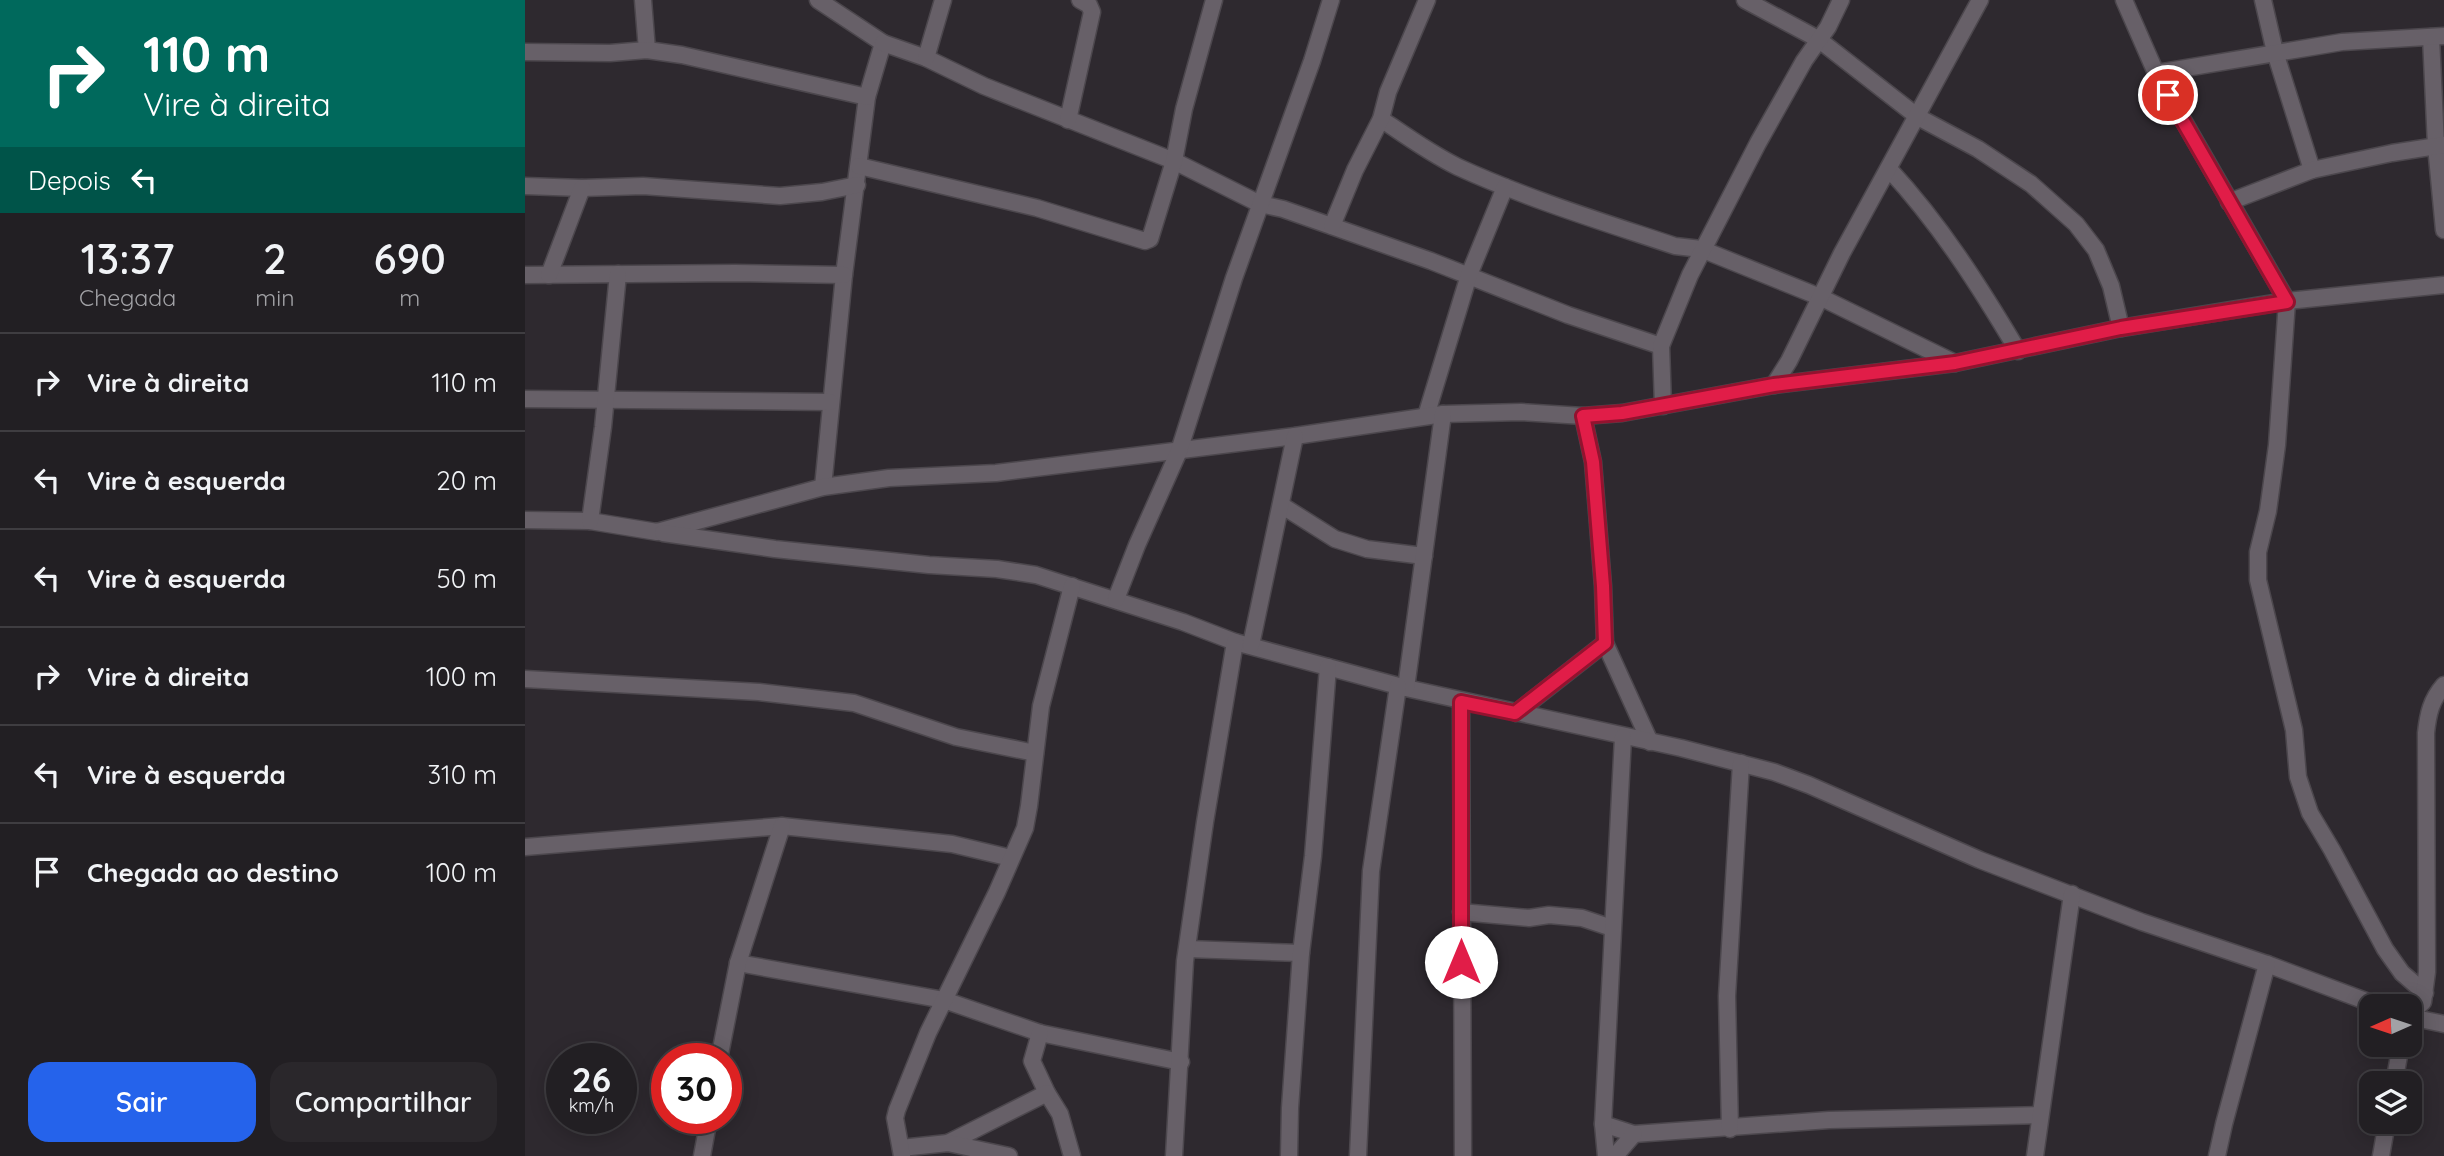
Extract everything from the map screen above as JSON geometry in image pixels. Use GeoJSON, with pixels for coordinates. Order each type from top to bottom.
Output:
{"type":"FeatureCollection","features":[{"type":"Feature","properties":{"kind":"street"},"geometry":{"type":"LineString","coordinates":[[643,0],[647,50]]}},
{"type":"Feature","properties":{"kind":"street"},"geometry":{"type":"LineString","coordinates":[[818,0],[883,43],[926,58],[984,86],[1174,161],[1260,204],[1283,208],[1469,275],[1568,315],[1661,346]]}},
{"type":"Feature","properties":{"kind":"street"},"geometry":{"type":"LineString","coordinates":[[926,58],[943,0]]}},
{"type":"Feature","properties":{"kind":"street"},"geometry":{"type":"LineString","coordinates":[[1068,120],[1092,12],[1089,5],[1080,0]]}},
{"type":"Feature","properties":{"kind":"street"},"geometry":{"type":"LineString","coordinates":[[859,166],[1037,208],[1145,241],[1152,237],[1215,0]]}},
{"type":"Feature","properties":{"kind":"street"},"geometry":{"type":"LineString","coordinates":[[1116,599],[1179,451],[1260,204],[1312,61],[1331,0]]}},
{"type":"Feature","properties":{"kind":"street"},"geometry":{"type":"LineString","coordinates":[[1332,226],[1355,170],[1381,119],[1388,92],[1427,0]]}},
{"type":"Feature","properties":{"kind":"street"},"geometry":{"type":"LineString","coordinates":[[1745,0],[1818,39],[1918,117],[1978,149],[2031,184],[2076,224],[2096,250],[2111,286],[2121,328]]}},
{"type":"Feature","properties":{"kind":"street"},"geometry":{"type":"LineString","coordinates":[[1663,406],[1661,346],[1701,249],[1758,143],[1818,39],[1828,27],[1841,0]]}},
{"type":"Feature","properties":{"kind":"street"},"geometry":{"type":"LineString","coordinates":[[1774,385],[1918,117],[1957,38],[1980,0]]}},
{"type":"Feature","properties":{"kind":"street"},"geometry":{"type":"LineString","coordinates":[[2263,0],[2275,52],[2312,170]]}},
{"type":"Feature","properties":{"kind":"street"},"geometry":{"type":"LineString","coordinates":[[2127,1],[2156,73],[2287,302],[2277,444],[2268,511],[2258,552],[2258,580],[2294,730],[2298,777],[2310,813],[2385,949],[2402,973],[2425,993]]}},
{"type":"Feature","properties":{"kind":"street"},"geometry":{"type":"LineString","coordinates":[[2156,73],[2342,42],[2437,37],[2444,230]]}},
{"type":"Feature","properties":{"kind":"street"},"geometry":{"type":"LineString","coordinates":[[823,487],[844,275],[867,97],[883,43]]}},
{"type":"Feature","properties":{"kind":"street"},"geometry":{"type":"LineString","coordinates":[[525,52],[598,53],[647,50],[748,68],[867,97]]}},
{"type":"Feature","properties":{"kind":"street"},"geometry":{"type":"LineString","coordinates":[[1381,119],[1419,145],[1505,187],[1675,246],[1701,249],[1820,297],[1955,363]]}},
{"type":"Feature","properties":{"kind":"street"},"geometry":{"type":"LineString","coordinates":[[2229,202],[2312,170],[2440,145]]}},
{"type":"Feature","properties":{"kind":"street"},"geometry":{"type":"LineString","coordinates":[[1889,169],[1929,215],[1977,284],[2018,351]]}},
{"type":"Feature","properties":{"kind":"street"},"geometry":{"type":"LineString","coordinates":[[525,186],[643,186],[780,195],[822,192],[857,185]]}},
{"type":"Feature","properties":{"kind":"street"},"geometry":{"type":"LineString","coordinates":[[1358,1156],[1371,871],[1424,556],[1435,415],[1469,275],[1505,187]]}},
{"type":"Feature","properties":{"kind":"street"},"geometry":{"type":"LineString","coordinates":[[549,275],[582,188]]}},
{"type":"Feature","properties":{"kind":"street"},"geometry":{"type":"LineString","coordinates":[[590,521],[603,426],[618,274]]}},
{"type":"Feature","properties":{"kind":"street"},"geometry":{"type":"LineString","coordinates":[[525,275],[844,275]]}},
{"type":"Feature","properties":{"kind":"street"},"geometry":{"type":"LineString","coordinates":[[657,532],[823,487],[928,475],[996,473],[1295,436],[1435,415],[1521,412],[1583,416],[1622,413],[1774,385],[1955,363],[2121,328],[2287,302],[2444,285]]}},
{"type":"Feature","properties":{"kind":"street"},"geometry":{"type":"LineString","coordinates":[[525,400],[830,402]]}},
{"type":"Feature","properties":{"kind":"street"},"geometry":{"type":"LineString","coordinates":[[1583,416],[1593,462],[1605,643],[1650,742]]}},
{"type":"Feature","properties":{"kind":"street"},"geometry":{"type":"LineString","coordinates":[[1174,1156],[1183,989],[1205,822],[1243,643],[1281,505],[1295,436]]}},
{"type":"Feature","properties":{"kind":"street"},"geometry":{"type":"LineString","coordinates":[[1281,505],[1335,539],[1367,549],[1424,556]]}},
{"type":"Feature","properties":{"kind":"street"},"geometry":{"type":"LineString","coordinates":[[525,520],[590,521],[775,549],[929,565],[997,569],[1036,575],[1116,599],[1243,643],[1402,687],[1741,763],[1809,785],[1980,860],[2142,922],[2359,998]]}},
{"type":"Feature","properties":{"kind":"street"},"geometry":{"type":"LineString","coordinates":[[1047,1093],[948,1143],[902,1152],[895,1118],[897,1110],[928,1032],[1025,828],[1041,706],[1072,586]]}},
{"type":"Feature","properties":{"kind":"street"},"geometry":{"type":"LineString","coordinates":[[1515,713],[1605,643]]}},
{"type":"Feature","properties":{"kind":"street"},"geometry":{"type":"LineString","coordinates":[[1289,1156],[1301,953],[1313,856],[1328,667]]}},
{"type":"Feature","properties":{"kind":"street"},"geometry":{"type":"LineString","coordinates":[[525,679],[759,692],[841,701],[956,737],[1035,753]]}},
{"type":"Feature","properties":{"kind":"street"},"geometry":{"type":"LineString","coordinates":[[2422,1003],[2427,972],[2426,733],[2429,711],[2436,694],[2444,685]]}},
{"type":"Feature","properties":{"kind":"street"},"geometry":{"type":"LineString","coordinates":[[1461,702],[1463,1156]]}},
{"type":"Feature","properties":{"kind":"street"},"geometry":{"type":"LineString","coordinates":[[1606,1156],[1603,1124],[1623,737]]}},
{"type":"Feature","properties":{"kind":"street"},"geometry":{"type":"LineString","coordinates":[[1730,1129],[1727,996],[1741,763]]}},
{"type":"Feature","properties":{"kind":"street"},"geometry":{"type":"LineString","coordinates":[[525,847],[782,826],[952,844],[1011,858]]}},
{"type":"Feature","properties":{"kind":"street"},"geometry":{"type":"LineString","coordinates":[[722,1043],[739,963],[782,826]]}},
{"type":"Feature","properties":{"kind":"street"},"geometry":{"type":"LineString","coordinates":[[2035,1156],[2072,894]]}},
{"type":"Feature","properties":{"kind":"street"},"geometry":{"type":"LineString","coordinates":[[1461,912],[1529,918],[1549,915],[1581,918],[1612,928]]}},
{"type":"Feature","properties":{"kind":"street"},"geometry":{"type":"LineString","coordinates":[[1188,949],[1301,953]]}},
{"type":"Feature","properties":{"kind":"street"},"geometry":{"type":"LineString","coordinates":[[739,963],[944,1000],[1040,1033],[1181,1062]]}},
{"type":"Feature","properties":{"kind":"street"},"geometry":{"type":"LineString","coordinates":[[2217,1156],[2267,964]]}},
{"type":"Feature","properties":{"kind":"street"},"geometry":{"type":"LineString","coordinates":[[2422,1019],[2444,1024]]}},
{"type":"Feature","properties":{"kind":"street"},"geometry":{"type":"LineString","coordinates":[[1040,1033],[1032,1061],[1060,1114],[1072,1156]]}},
{"type":"Feature","properties":{"kind":"street"},"geometry":{"type":"LineString","coordinates":[[1603,1124],[1635,1134],[1829,1120],[2040,1115]]}},
{"type":"Feature","properties":{"kind":"street"},"geometry":{"type":"LineString","coordinates":[[702,1156],[706,1134]]}},
{"type":"Feature","properties":{"kind":"street"},"geometry":{"type":"LineString","coordinates":[[1615,1156],[1635,1134]]}},
{"type":"Feature","properties":{"kind":"street"},"geometry":{"type":"LineString","coordinates":[[2381,1156],[2385,1134]]}},
{"type":"Feature","properties":{"kind":"street"},"geometry":{"type":"LineString","coordinates":[[948,1143],[1009,1156]]}},
{"type":"Feature","properties":{"kind":"route"},"geometry":{"type":"LineString","coordinates":[[1461,962],[1461,702],[1515,713],[1605,643],[1593,462],[1583,416],[1622,413],[1774,385],[1955,363],[2121,328],[2287,302],[2168,95]]}}]}
